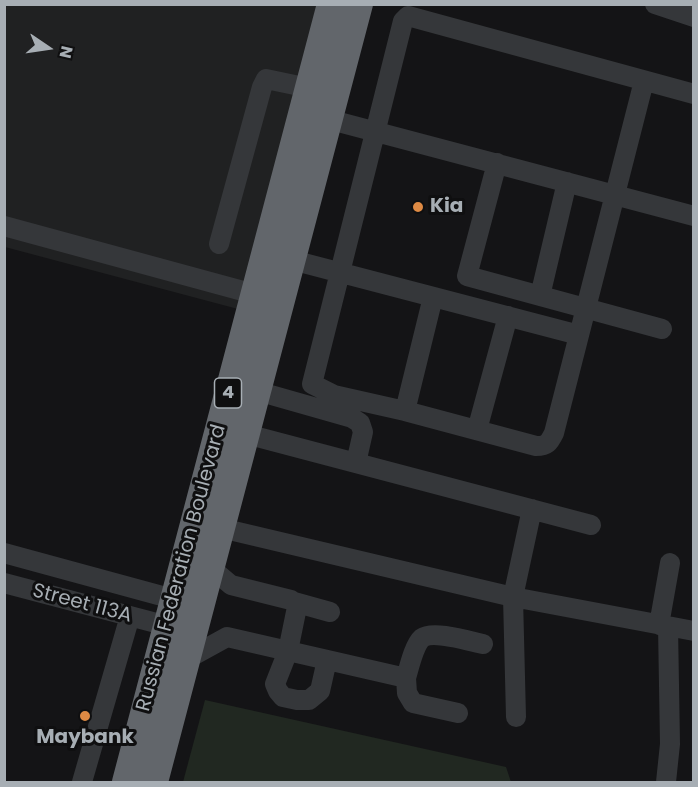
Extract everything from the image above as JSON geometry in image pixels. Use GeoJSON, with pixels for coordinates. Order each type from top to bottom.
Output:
{"type":"FeatureCollection","features":[{"type":"Feature","properties":{"kind":"highway","name":"Russian Federation Boulevard"},"geometry":{"type":"LineString","coordinates":[[126,783],[183,639],[201,606],[222,528],[257,392],[268,297],[292,260],[313,106],[331,4]]}},
{"type":"Feature","properties":{"kind":"highway","name":"Russian Federation Boulevard"},"geometry":{"type":"LineString","coordinates":[[154,783],[183,639],[174,599],[268,297],[313,106],[359,4]]}},
{"type":"Feature","properties":{"kind":"street"},"geometry":{"type":"LineString","coordinates":[[655,4],[693,17]]}},
{"type":"Feature","properties":{"kind":"street"},"geometry":{"type":"LineString","coordinates":[[644,81],[554,434],[549,443],[536,446],[405,411],[333,395],[312,384],[403,21],[408,16],[693,94]]}},
{"type":"Feature","properties":{"kind":"street"},"geometry":{"type":"LineString","coordinates":[[219,244],[266,78],[313,106],[376,131],[693,216]]}},
{"type":"Feature","properties":{"kind":"street"},"geometry":{"type":"LineString","coordinates":[[497,164],[467,276],[662,329]]}},
{"type":"Feature","properties":{"kind":"street"},"geometry":{"type":"LineString","coordinates":[[540,296],[567,182]]}},
{"type":"Feature","properties":{"kind":"street"},"geometry":{"type":"LineString","coordinates":[[4,226],[268,297]]}},
{"type":"Feature","properties":{"kind":"street"},"geometry":{"type":"LineString","coordinates":[[292,260],[579,334]]}},
{"type":"Feature","properties":{"kind":"street"},"geometry":{"type":"LineString","coordinates":[[405,411],[433,297]]}},
{"type":"Feature","properties":{"kind":"street"},"geometry":{"type":"LineString","coordinates":[[477,430],[507,316]]}},
{"type":"Feature","properties":{"kind":"street"},"geometry":{"type":"LineString","coordinates":[[257,392],[352,418],[360,423],[363,432],[356,463]]}},
{"type":"Feature","properties":{"kind":"street"},"geometry":{"type":"LineString","coordinates":[[246,434],[591,525]]}},
{"type":"Feature","properties":{"kind":"street"},"geometry":{"type":"LineString","coordinates":[[516,717],[513,597],[532,509]]}},
{"type":"Feature","properties":{"kind":"street"},"geometry":{"type":"LineString","coordinates":[[222,528],[513,597],[693,631]]}},
{"type":"Feature","properties":{"kind":"street"},"geometry":{"type":"LineString","coordinates":[[4,553],[201,606]]}},
{"type":"Feature","properties":{"kind":"street"},"geometry":{"type":"LineString","coordinates":[[666,783],[670,744],[663,625],[670,563]]}},
{"type":"Feature","properties":{"kind":"street"},"geometry":{"type":"LineString","coordinates":[[211,568],[231,585],[330,612]]}},
{"type":"Feature","properties":{"kind":"street","name":"Street 113A"},"geometry":{"type":"LineString","coordinates":[[4,583],[130,616],[183,639]]}},
{"type":"Feature","properties":{"kind":"street"},"geometry":{"type":"LineString","coordinates":[[294,602],[297,607],[288,651],[275,684],[278,691],[283,697],[309,700],[320,691],[327,660]]}},
{"type":"Feature","properties":{"kind":"street"},"geometry":{"type":"LineString","coordinates":[[82,783],[130,616]]}},
{"type":"Feature","properties":{"kind":"street"},"geometry":{"type":"LineString","coordinates":[[458,713],[413,703],[407,693],[406,678],[414,654],[423,637],[434,634],[483,644]]}},
{"type":"Feature","properties":{"kind":"street"},"geometry":{"type":"LineString","coordinates":[[183,639],[227,637],[406,678]]}},
{"type":"Feature","properties":{"kind":"shaded area"},"geometry":{"type":"Polygon","coordinates":[[[4,5],[317,5],[238,309],[5,247],[4,5]]]}},
{"type":"Feature","properties":{"kind":"shaded area"},"geometry":{"type":"Polygon","coordinates":[[[205,700],[506,767],[511,782],[183,782],[205,700]]]}},
{"type":"Feature","properties":{"kind":"place","name":"Kia"},"geometry":{"type":"Point","coordinates":[418,207]}},
{"type":"Feature","properties":{"kind":"place","name":"Maybank"},"geometry":{"type":"Point","coordinates":[85,716]}}]}
